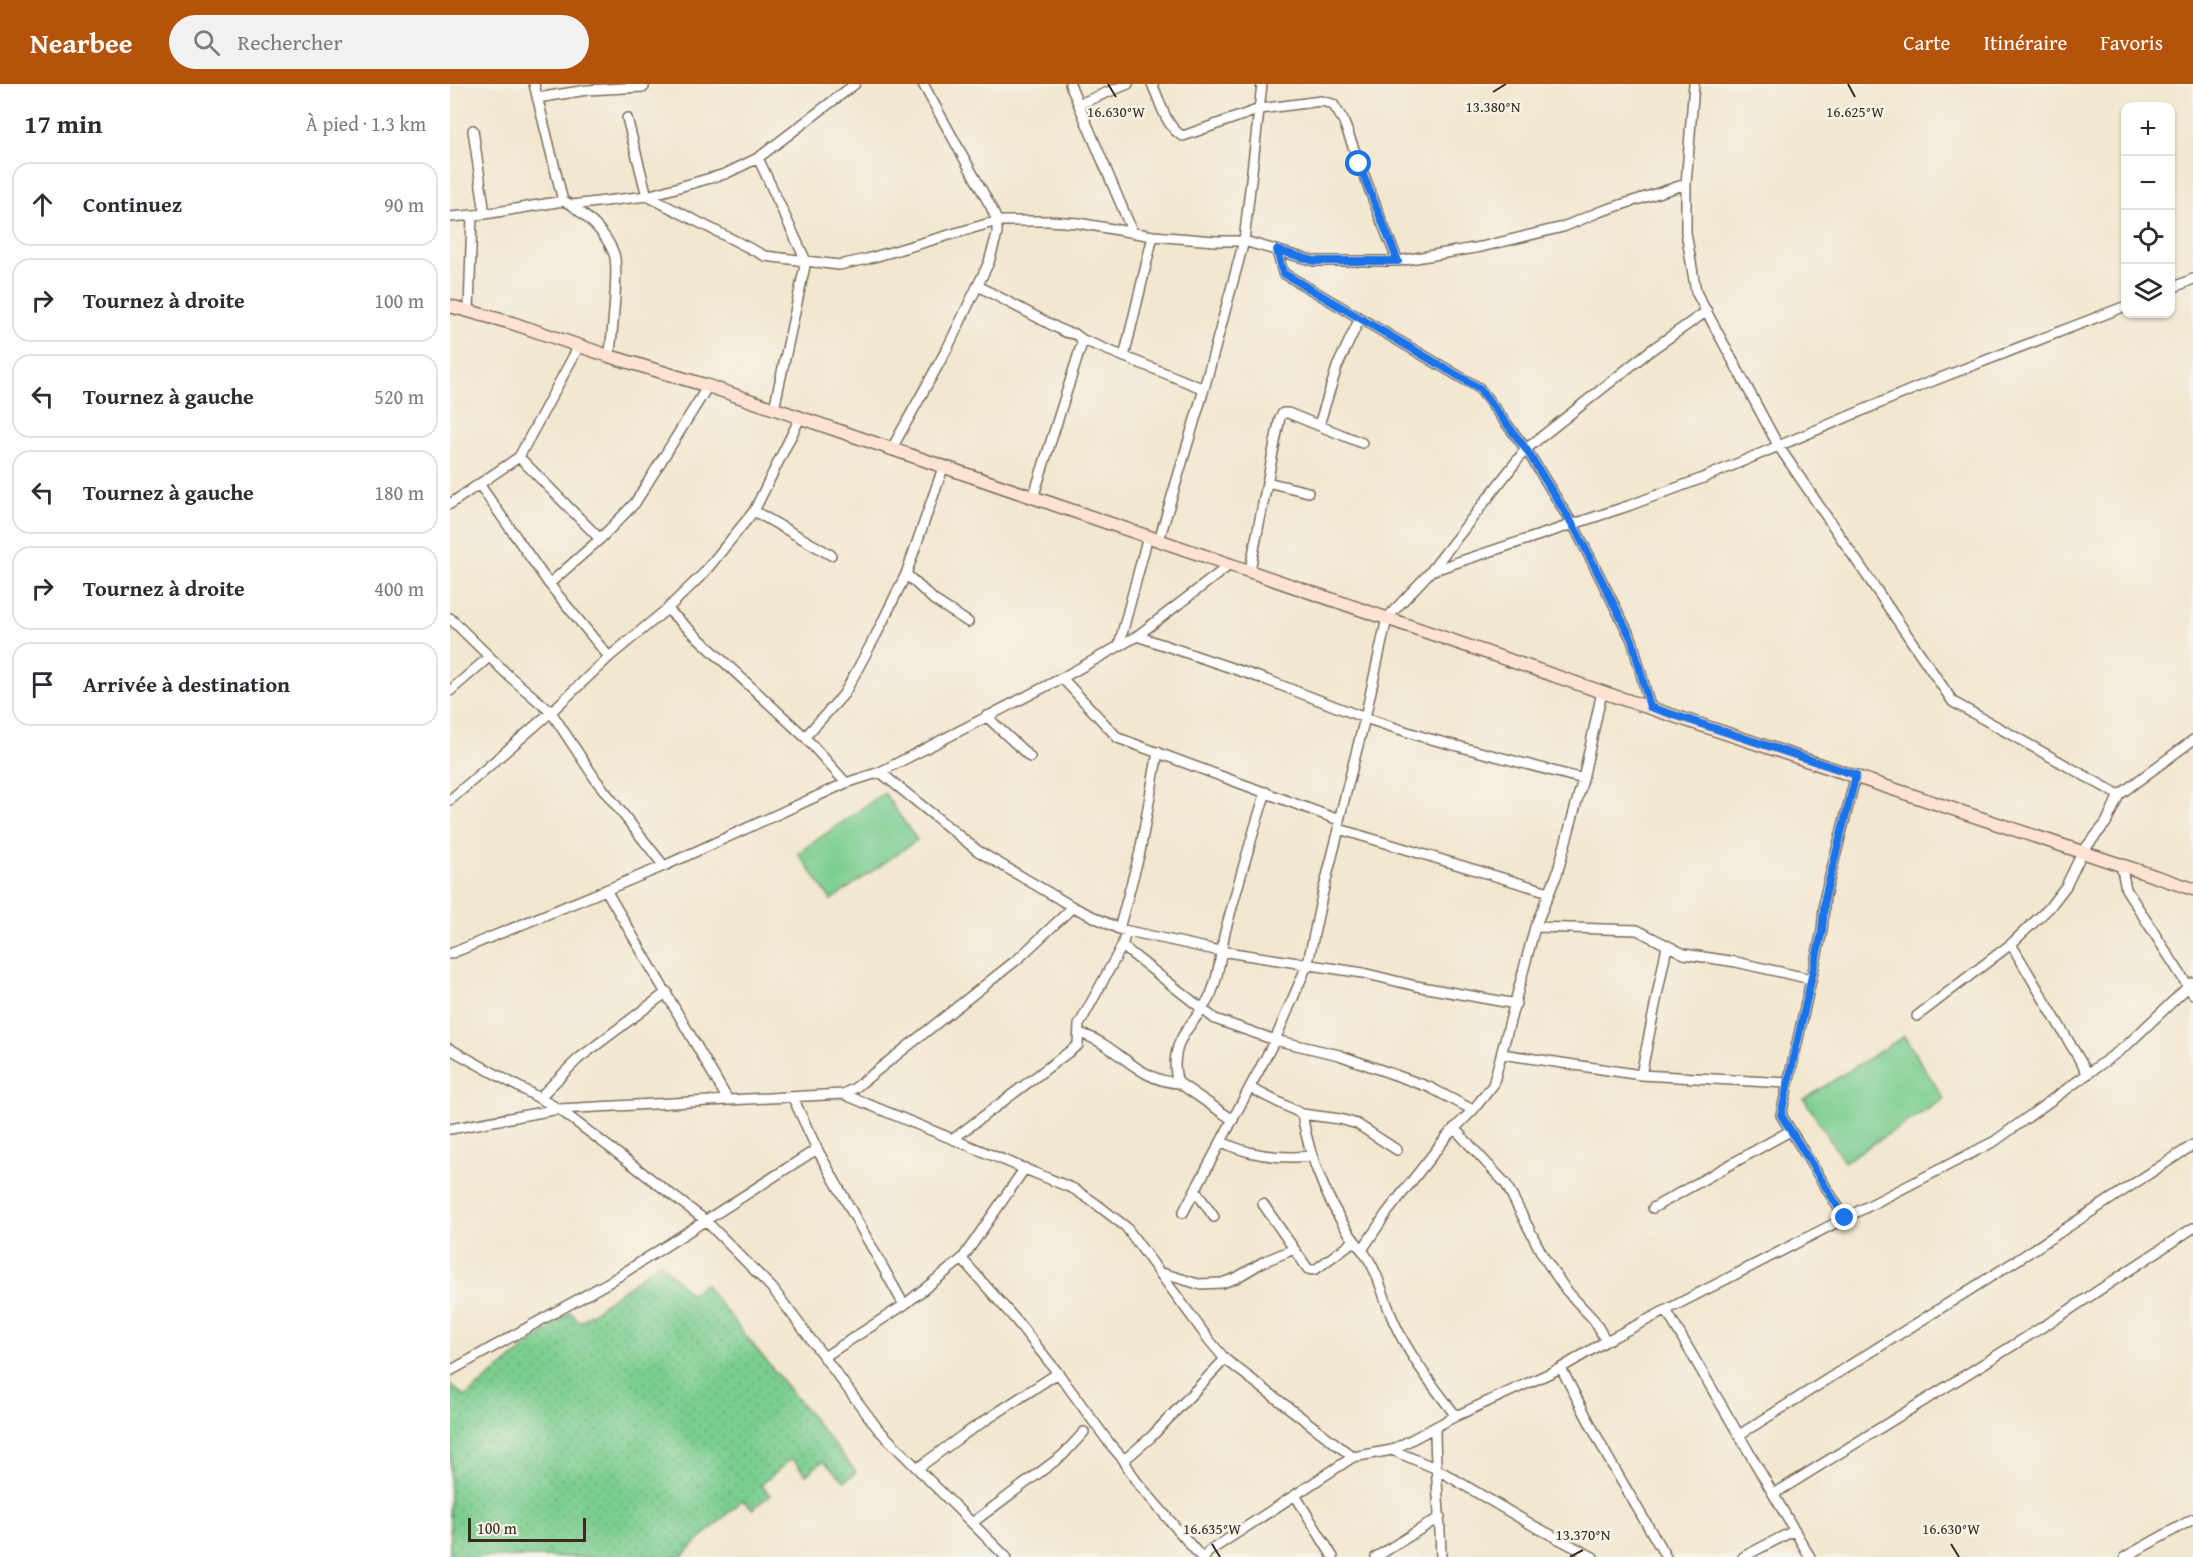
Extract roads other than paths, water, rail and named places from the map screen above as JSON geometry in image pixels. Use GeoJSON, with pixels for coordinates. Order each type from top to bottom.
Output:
{"type":"FeatureCollection","features":[{"type":"Feature","properties":{"kind":"main road"},"geometry":{"type":"LineString","coordinates":[[452,307],[469,310],[708,386],[1602,692],[2193,889]]}},
{"type":"Feature","properties":{"kind":"street"},"geometry":{"type":"LineString","coordinates":[[534,84],[567,203],[598,226],[615,255],[613,335],[609,356]]}},
{"type":"Feature","properties":{"kind":"street"},"geometry":{"type":"LineString","coordinates":[[450,218],[567,203],[647,196],[726,174],[758,158],[777,142],[800,128],[844,88],[855,84]]}},
{"type":"Feature","properties":{"kind":"street"},"geometry":{"type":"LineString","coordinates":[[891,450],[948,347],[978,286],[994,246],[997,221],[992,207],[923,84]]}},
{"type":"Feature","properties":{"kind":"street"},"geometry":{"type":"LineString","coordinates":[[1070,84],[1133,233]]}},
{"type":"Feature","properties":{"kind":"street"},"geometry":{"type":"LineString","coordinates":[[1079,104],[1128,84]]}},
{"type":"Feature","properties":{"kind":"street"},"geometry":{"type":"LineString","coordinates":[[1152,84],[1172,127],[1183,136],[1260,109],[1321,101],[1333,104],[1343,120],[1398,261]]}},
{"type":"Feature","properties":{"kind":"street"},"geometry":{"type":"LineString","coordinates":[[1119,645],[1204,389],[1244,241],[1262,84]]}},
{"type":"Feature","properties":{"kind":"street"},"geometry":{"type":"LineString","coordinates":[[1694,84],[1686,184],[1686,232],[1696,292],[1779,447],[1953,702],[2119,795]]}},
{"type":"Feature","properties":{"kind":"street"},"geometry":{"type":"LineString","coordinates":[[537,98],[587,90],[644,87]]}},
{"type":"Feature","properties":{"kind":"street"},"geometry":{"type":"LineString","coordinates":[[627,118],[647,196],[765,256],[839,265],[997,221],[1049,221],[1153,236],[1244,241],[1314,261],[1398,261],[1481,247],[1563,227],[1599,212],[1686,184]]}},
{"type":"Feature","properties":{"kind":"street"},"geometry":{"type":"LineString","coordinates":[[473,130],[485,214]]}},
{"type":"Feature","properties":{"kind":"street"},"geometry":{"type":"LineString","coordinates":[[758,158],[806,261],[774,409]]}},
{"type":"Feature","properties":{"kind":"street"},"geometry":{"type":"LineString","coordinates":[[469,310],[472,216]]}},
{"type":"Feature","properties":{"kind":"street"},"geometry":{"type":"LineString","coordinates":[[1124,357],[1153,236]]}},
{"type":"Feature","properties":{"kind":"street"},"geometry":{"type":"LineString","coordinates":[[1277,250],[1283,273],[1479,388],[1526,449],[1572,524],[1632,640],[1650,707]]}},
{"type":"Feature","properties":{"kind":"street"},"geometry":{"type":"LineString","coordinates":[[2175,287],[2193,279]]}},
{"type":"Feature","properties":{"kind":"street"},"geometry":{"type":"LineString","coordinates":[[978,286],[1083,340],[1204,389]]}},
{"type":"Feature","properties":{"kind":"street"},"geometry":{"type":"LineString","coordinates":[[1431,571],[1703,478],[1925,384],[2121,308]]}},
{"type":"Feature","properties":{"kind":"street"},"geometry":{"type":"LineString","coordinates":[[1183,1212],[1275,1041],[1308,963],[1387,618],[1431,571],[1526,449],[1651,350],[1707,311]]}},
{"type":"Feature","properties":{"kind":"street"},"geometry":{"type":"LineString","coordinates":[[1319,425],[1338,367],[1360,318]]}},
{"type":"Feature","properties":{"kind":"street"},"geometry":{"type":"LineString","coordinates":[[1033,498],[1083,340]]}},
{"type":"Feature","properties":{"kind":"street"},"geometry":{"type":"LineString","coordinates":[[450,504],[519,457],[579,346]]}},
{"type":"Feature","properties":{"kind":"street"},"geometry":{"type":"LineString","coordinates":[[549,584],[600,539],[635,503],[708,386]]}},
{"type":"Feature","properties":{"kind":"street"},"geometry":{"type":"LineString","coordinates":[[1250,570],[1280,417],[1283,413],[1362,443]]}},
{"type":"Feature","properties":{"kind":"street"},"geometry":{"type":"LineString","coordinates":[[450,800],[704,574],[754,511],[800,418]]}},
{"type":"Feature","properties":{"kind":"street"},"geometry":{"type":"LineString","coordinates":[[519,457],[600,539]]}},
{"type":"Feature","properties":{"kind":"street"},"geometry":{"type":"LineString","coordinates":[[805,737],[844,694],[906,574],[943,468]]}},
{"type":"Feature","properties":{"kind":"street"},"geometry":{"type":"LineString","coordinates":[[1267,482],[1308,492]]}},
{"type":"Feature","properties":{"kind":"street"},"geometry":{"type":"LineString","coordinates":[[479,484],[549,584],[609,657]]}},
{"type":"Feature","properties":{"kind":"street"},"geometry":{"type":"LineString","coordinates":[[754,511],[831,555]]}},
{"type":"Feature","properties":{"kind":"street"},"geometry":{"type":"LineString","coordinates":[[450,954],[664,866],[846,783],[880,772],[1062,678],[1137,636],[1231,564]]}},
{"type":"Feature","properties":{"kind":"street"},"geometry":{"type":"LineString","coordinates":[[906,574],[933,600],[968,622]]}},
{"type":"Feature","properties":{"kind":"street"},"geometry":{"type":"LineString","coordinates":[[667,609],[805,737],[846,783]]}},
{"type":"Feature","properties":{"kind":"street"},"geometry":{"type":"LineString","coordinates":[[450,618],[489,657],[551,712],[596,780],[664,866]]}},
{"type":"Feature","properties":{"kind":"street"},"geometry":{"type":"LineString","coordinates":[[1137,636],[1267,680],[1365,718],[1423,737],[1583,779]]}},
{"type":"Feature","properties":{"kind":"street"},"geometry":{"type":"LineString","coordinates":[[450,691],[489,657]]}},
{"type":"Feature","properties":{"kind":"street"},"geometry":{"type":"LineString","coordinates":[[1062,678],[1118,738],[1266,792],[1339,825],[1549,891]]}},
{"type":"Feature","properties":{"kind":"street"},"geometry":{"type":"LineString","coordinates":[[1362,1250],[1386,1214],[1454,1128],[1473,1110],[1493,1085],[1535,927],[1557,874],[1583,779],[1602,692]]}},
{"type":"Feature","properties":{"kind":"street"},"geometry":{"type":"LineString","coordinates":[[986,716],[1030,756]]}},
{"type":"Feature","properties":{"kind":"street"},"geometry":{"type":"LineString","coordinates":[[1917,1016],[2011,944],[2049,908],[2066,886],[2083,851],[2106,823],[2119,795],[2193,740]]}},
{"type":"Feature","properties":{"kind":"street"},"geometry":{"type":"LineString","coordinates":[[953,1139],[1078,1046],[1079,1025],[1122,946],[1123,930],[1158,752]]}},
{"type":"Feature","properties":{"kind":"street"},"geometry":{"type":"LineString","coordinates":[[880,772],[978,851],[1073,907],[1123,930],[1220,951],[1308,963],[1515,1004]]}},
{"type":"Feature","properties":{"kind":"street"},"geometry":{"type":"LineString","coordinates":[[1845,1218],[1781,1115],[1822,931],[1825,897],[1856,775]]}},
{"type":"Feature","properties":{"kind":"street"},"geometry":{"type":"LineString","coordinates":[[1179,1083],[1176,1074],[1175,1051],[1185,1030],[1202,1009],[1218,977],[1220,951],[1242,867],[1266,792]]}},
{"type":"Feature","properties":{"kind":"street"},"geometry":{"type":"LineString","coordinates":[[962,1259],[1015,1319],[1058,1373],[1123,1459],[1136,1481],[1203,1557],[1353,1457],[1392,1450],[1456,1416],[1561,1368],[1606,1341],[1995,1141],[2126,1046],[2192,988],[2126,889],[2121,865]]}},
{"type":"Feature","properties":{"kind":"street"},"geometry":{"type":"LineString","coordinates":[[606,890],[728,1100]]}},
{"type":"Feature","properties":{"kind":"street"},"geometry":{"type":"LineString","coordinates":[[843,1094],[962,1005],[1019,958],[1073,907]]}},
{"type":"Feature","properties":{"kind":"street"},"geometry":{"type":"LineString","coordinates":[[1535,927],[1637,930],[1684,954],[1736,962],[1811,979]]}},
{"type":"Feature","properties":{"kind":"street"},"geometry":{"type":"LineString","coordinates":[[2011,944],[2088,1074]]}},
{"type":"Feature","properties":{"kind":"street"},"geometry":{"type":"LineString","coordinates":[[1122,946],[1215,1019],[1275,1041],[1339,1055],[1429,1087],[1473,1110]]}},
{"type":"Feature","properties":{"kind":"street"},"geometry":{"type":"LineString","coordinates":[[1641,1075],[1667,946]]}},
{"type":"Feature","properties":{"kind":"street"},"geometry":{"type":"LineString","coordinates":[[539,1098],[578,1059],[667,992]]}},
{"type":"Feature","properties":{"kind":"street"},"geometry":{"type":"LineString","coordinates":[[1079,1034],[1103,1042],[1130,1065],[1152,1078],[1179,1083],[1233,1119]]}},
{"type":"Feature","properties":{"kind":"street"},"geometry":{"type":"LineString","coordinates":[[450,1049],[559,1109],[705,1221],[773,1289],[878,1428],[1006,1557]]}},
{"type":"Feature","properties":{"kind":"street"},"geometry":{"type":"LineString","coordinates":[[1502,1054],[1641,1075],[1787,1083]]}},
{"type":"Feature","properties":{"kind":"street"},"geometry":{"type":"LineString","coordinates":[[1250,1088],[1302,1114],[1340,1119],[1357,1124],[1397,1150]]}},
{"type":"Feature","properties":{"kind":"street"},"geometry":{"type":"LineString","coordinates":[[450,1130],[559,1109],[843,1094],[1074,1189],[1117,1219],[1130,1232],[1225,1359],[1353,1457]]}},
{"type":"Feature","properties":{"kind":"street"},"geometry":{"type":"LineString","coordinates":[[793,1098],[817,1149],[904,1305]]}},
{"type":"Feature","properties":{"kind":"street"},"geometry":{"type":"LineString","coordinates":[[1302,1114],[1306,1139],[1321,1180],[1354,1241],[1371,1261],[1394,1323],[1426,1375],[1456,1416]]}},
{"type":"Feature","properties":{"kind":"street"},"geometry":{"type":"LineString","coordinates":[[1454,1128],[1506,1184],[1543,1256],[1566,1290],[1594,1320],[1606,1341]]}},
{"type":"Feature","properties":{"kind":"street"},"geometry":{"type":"LineString","coordinates":[[1653,1208],[1790,1131]]}},
{"type":"Feature","properties":{"kind":"street"},"geometry":{"type":"LineString","coordinates":[[1222,1142],[1235,1149],[1257,1155],[1291,1158],[1312,1156]]}},
{"type":"Feature","properties":{"kind":"street"},"geometry":{"type":"LineString","coordinates":[[1739,1434],[2022,1257],[2193,1145]]}},
{"type":"Feature","properties":{"kind":"street"},"geometry":{"type":"LineString","coordinates":[[450,1371],[611,1281],[817,1149]]}},
{"type":"Feature","properties":{"kind":"street"},"geometry":{"type":"LineString","coordinates":[[824,1357],[904,1305],[962,1259],[1025,1168]]}},
{"type":"Feature","properties":{"kind":"street"},"geometry":{"type":"LineString","coordinates":[[1195,1190],[1214,1216]]}},
{"type":"Feature","properties":{"kind":"street"},"geometry":{"type":"LineString","coordinates":[[1263,1204],[1308,1269],[1312,1270],[1354,1241]]}},
{"type":"Feature","properties":{"kind":"street"},"geometry":{"type":"LineString","coordinates":[[1774,1494],[2057,1318],[2193,1228]]}},
{"type":"Feature","properties":{"kind":"street"},"geometry":{"type":"LineString","coordinates":[[1160,1272],[1198,1284],[1222,1283],[1294,1249]]}},
{"type":"Feature","properties":{"kind":"street"},"geometry":{"type":"LineString","coordinates":[[1666,1310],[1809,1557]]}},
{"type":"Feature","properties":{"kind":"street"},"geometry":{"type":"LineString","coordinates":[[1123,1459],[1151,1437],[1225,1359]]}},
{"type":"Feature","properties":{"kind":"street"},"geometry":{"type":"LineString","coordinates":[[1561,1368],[1607,1456],[1666,1557]]}},
{"type":"Feature","properties":{"kind":"street"},"geometry":{"type":"LineString","coordinates":[[918,1468],[963,1435],[1058,1373]]}},
{"type":"Feature","properties":{"kind":"street"},"geometry":{"type":"LineString","coordinates":[[1435,1427],[1435,1468],[1441,1557]]}},
{"type":"Feature","properties":{"kind":"street"},"geometry":{"type":"LineString","coordinates":[[972,1523],[1063,1455],[1084,1432]]}},
{"type":"Feature","properties":{"kind":"street"},"geometry":{"type":"LineString","coordinates":[[1392,1450],[1435,1468],[1534,1526],[1593,1557]]}},
{"type":"Feature","properties":{"kind":"street"},"geometry":{"type":"LineString","coordinates":[[1295,1495],[1333,1557]]}},
{"type":"Feature","properties":{"kind":"street"},"geometry":{"type":"LineString","coordinates":[[1377,1557],[1440,1517]]}},
{"type":"Feature","properties":{"kind":"street"},"geometry":{"type":"LineString","coordinates":[[2125,1557],[2193,1519]]}},
{"type":"Feature","properties":{"kind":"street"},"geometry":{"type":"LineString","coordinates":[[1743,1557],[1795,1530]]}}]}
